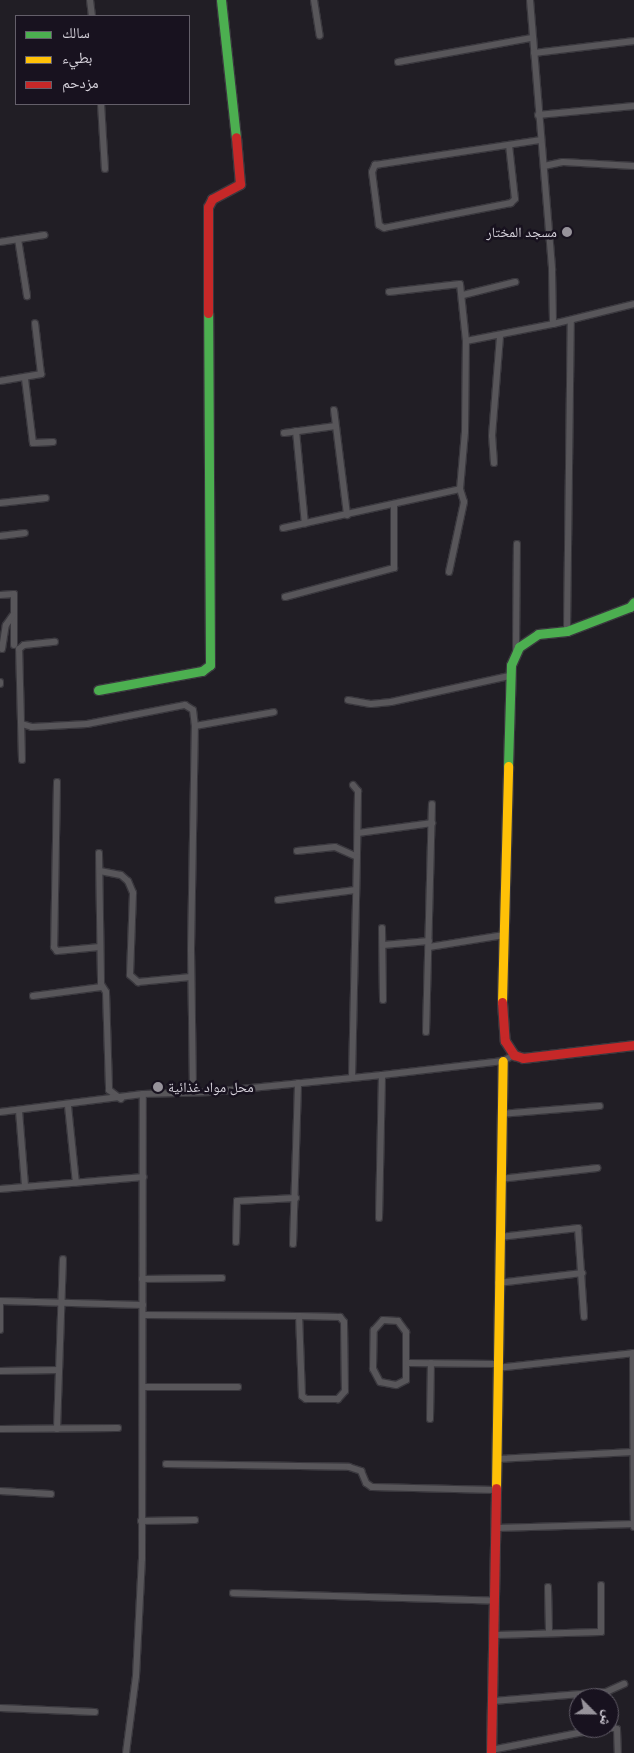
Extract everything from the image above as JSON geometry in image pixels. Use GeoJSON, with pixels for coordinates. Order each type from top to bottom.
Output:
{"type":"FeatureCollection","features":[{"type":"Feature","properties":{"kind":"street"},"geometry":{"type":"LineString","coordinates":[[90,0],[92,15]]}},
{"type":"Feature","properties":{"kind":"street"},"geometry":{"type":"LineString","coordinates":[[98,690],[202,671],[210,665],[208,207],[212,199],[240,184],[241,180],[221,0]]}},
{"type":"Feature","properties":{"kind":"street"},"geometry":{"type":"LineString","coordinates":[[314,0],[320,36]]}},
{"type":"Feature","properties":{"kind":"street"},"geometry":{"type":"LineString","coordinates":[[530,0],[538,115],[544,166],[553,324]]}},
{"type":"Feature","properties":{"kind":"street"},"geometry":{"type":"LineString","coordinates":[[398,62],[532,38]]}},
{"type":"Feature","properties":{"kind":"street"},"geometry":{"type":"LineString","coordinates":[[534,53],[634,41]]}},
{"type":"Feature","properties":{"kind":"street"},"geometry":{"type":"LineString","coordinates":[[101,105],[105,169]]}},
{"type":"Feature","properties":{"kind":"street"},"geometry":{"type":"LineString","coordinates":[[538,115],[634,106]]}},
{"type":"Feature","properties":{"kind":"street"},"geometry":{"type":"LineString","coordinates":[[509,145],[515,199],[511,203],[384,228],[379,226],[372,172],[375,165],[541,140]]}},
{"type":"Feature","properties":{"kind":"street"},"geometry":{"type":"LineString","coordinates":[[544,166],[563,162],[634,166]]}},
{"type":"Feature","properties":{"kind":"street"},"geometry":{"type":"LineString","coordinates":[[0,242],[44,235]]}},
{"type":"Feature","properties":{"kind":"street"},"geometry":{"type":"LineString","coordinates":[[18,239],[27,296]]}},
{"type":"Feature","properties":{"kind":"street"},"geometry":{"type":"LineString","coordinates":[[463,295],[515,282]]}},
{"type":"Feature","properties":{"kind":"street"},"geometry":{"type":"LineString","coordinates":[[389,292],[454,283],[460,284],[463,295],[466,341],[466,432],[460,489],[464,502],[449,572]]}},
{"type":"Feature","properties":{"kind":"street"},"geometry":{"type":"LineString","coordinates":[[466,341],[571,322],[618,306],[634,304]]}},
{"type":"Feature","properties":{"kind":"street"},"geometry":{"type":"LineString","coordinates":[[568,631],[571,322]]}},
{"type":"Feature","properties":{"kind":"street"},"geometry":{"type":"LineString","coordinates":[[0,381],[39,376],[42,369],[35,323]]}},
{"type":"Feature","properties":{"kind":"street"},"geometry":{"type":"LineString","coordinates":[[494,463],[492,436],[500,336]]}},
{"type":"Feature","properties":{"kind":"street"},"geometry":{"type":"LineString","coordinates":[[25,379],[33,443],[53,442]]}},
{"type":"Feature","properties":{"kind":"street"},"geometry":{"type":"LineString","coordinates":[[334,410],[347,515]]}},
{"type":"Feature","properties":{"kind":"street"},"geometry":{"type":"LineString","coordinates":[[284,433],[336,426]]}},
{"type":"Feature","properties":{"kind":"street"},"geometry":{"type":"LineString","coordinates":[[296,431],[305,524]]}},
{"type":"Feature","properties":{"kind":"street"},"geometry":{"type":"LineString","coordinates":[[283,528],[460,489]]}},
{"type":"Feature","properties":{"kind":"street"},"geometry":{"type":"LineString","coordinates":[[0,503],[46,498]]}},
{"type":"Feature","properties":{"kind":"street"},"geometry":{"type":"LineString","coordinates":[[285,597],[394,568],[394,504]]}},
{"type":"Feature","properties":{"kind":"street"},"geometry":{"type":"LineString","coordinates":[[0,536],[25,534]]}},
{"type":"Feature","properties":{"kind":"street"},"geometry":{"type":"LineString","coordinates":[[516,657],[517,544]]}},
{"type":"Feature","properties":{"kind":"street"},"geometry":{"type":"LineString","coordinates":[[0,595],[14,594],[22,724],[22,760]]}},
{"type":"Feature","properties":{"kind":"street"},"geometry":{"type":"LineString","coordinates":[[514,1055],[505,1042],[504,1024],[509,676],[519,647],[538,634],[568,631],[632,605]]}},
{"type":"Feature","properties":{"kind":"street"},"geometry":{"type":"LineString","coordinates":[[14,614],[6,624],[1,651],[17,646],[55,642]]}},
{"type":"Feature","properties":{"kind":"street"},"geometry":{"type":"LineString","coordinates":[[348,700],[371,704],[391,702],[509,676]]}},
{"type":"Feature","properties":{"kind":"street"},"geometry":{"type":"LineString","coordinates":[[22,724],[32,728],[87,724],[185,705],[193,710],[195,726],[190,977],[193,1091]]}},
{"type":"Feature","properties":{"kind":"street"},"geometry":{"type":"LineString","coordinates":[[195,726],[274,712]]}},
{"type":"Feature","properties":{"kind":"street"},"geometry":{"type":"LineString","coordinates":[[56,782],[54,947],[57,951],[100,947]]}},
{"type":"Feature","properties":{"kind":"street"},"geometry":{"type":"LineString","coordinates":[[352,1077],[355,890],[358,833],[358,791],[353,784]]}},
{"type":"Feature","properties":{"kind":"street"},"geometry":{"type":"LineString","coordinates":[[426,1032],[432,804]]}},
{"type":"Feature","properties":{"kind":"street"},"geometry":{"type":"LineString","coordinates":[[358,833],[432,823]]}},
{"type":"Feature","properties":{"kind":"street"},"geometry":{"type":"LineString","coordinates":[[297,851],[335,847],[357,857]]}},
{"type":"Feature","properties":{"kind":"street"},"geometry":{"type":"LineString","coordinates":[[99,853],[101,987],[106,992],[109,1090],[121,1099]]}},
{"type":"Feature","properties":{"kind":"street"},"geometry":{"type":"LineString","coordinates":[[100,871],[121,875],[128,881],[133,894],[130,975],[138,982],[190,977]]}},
{"type":"Feature","properties":{"kind":"street"},"geometry":{"type":"LineString","coordinates":[[278,900],[355,890]]}},
{"type":"Feature","properties":{"kind":"street"},"geometry":{"type":"LineString","coordinates":[[382,928],[383,1000]]}},
{"type":"Feature","properties":{"kind":"street"},"geometry":{"type":"LineString","coordinates":[[383,945],[429,944],[504,935]]}},
{"type":"Feature","properties":{"kind":"street"},"geometry":{"type":"LineString","coordinates":[[33,996],[101,987]]}},
{"type":"Feature","properties":{"kind":"street"},"geometry":{"type":"LineString","coordinates":[[0,1112],[68,1106],[143,1094],[193,1091],[211,1092],[382,1075],[503,1061],[514,1055],[534,1058],[634,1045]]}},
{"type":"Feature","properties":{"kind":"street"},"geometry":{"type":"LineString","coordinates":[[503,1061],[498,1283],[495,1635],[491,1751],[569,1735]]}},
{"type":"Feature","properties":{"kind":"street"},"geometry":{"type":"LineString","coordinates":[[379,1218],[382,1075]]}},
{"type":"Feature","properties":{"kind":"street"},"geometry":{"type":"LineString","coordinates":[[293,1244],[296,1198],[298,1083]]}},
{"type":"Feature","properties":{"kind":"street"},"geometry":{"type":"LineString","coordinates":[[126,1753],[136,1676],[141,1521],[144,1315],[142,1279],[143,1094]]}},
{"type":"Feature","properties":{"kind":"street"},"geometry":{"type":"LineString","coordinates":[[68,1106],[76,1182]]}},
{"type":"Feature","properties":{"kind":"street"},"geometry":{"type":"LineString","coordinates":[[501,1114],[600,1106]]}},
{"type":"Feature","properties":{"kind":"street"},"geometry":{"type":"LineString","coordinates":[[19,1110],[25,1186]]}},
{"type":"Feature","properties":{"kind":"street"},"geometry":{"type":"LineString","coordinates":[[500,1179],[597,1168]]}},
{"type":"Feature","properties":{"kind":"street"},"geometry":{"type":"LineString","coordinates":[[0,1189],[143,1178]]}},
{"type":"Feature","properties":{"kind":"street"},"geometry":{"type":"LineString","coordinates":[[236,1242],[237,1201],[296,1198]]}},
{"type":"Feature","properties":{"kind":"street"},"geometry":{"type":"LineString","coordinates":[[500,1237],[578,1228],[584,1317]]}},
{"type":"Feature","properties":{"kind":"street"},"geometry":{"type":"LineString","coordinates":[[58,1429],[64,1259]]}},
{"type":"Feature","properties":{"kind":"street"},"geometry":{"type":"LineString","coordinates":[[498,1283],[582,1273]]}},
{"type":"Feature","properties":{"kind":"street"},"geometry":{"type":"LineString","coordinates":[[142,1279],[222,1278]]}},
{"type":"Feature","properties":{"kind":"street"},"geometry":{"type":"LineString","coordinates":[[0,1330],[0,1301],[143,1305]]}},
{"type":"Feature","properties":{"kind":"street"},"geometry":{"type":"LineString","coordinates":[[144,1315],[299,1316],[337,1317],[344,1322],[345,1391],[338,1399],[306,1400],[302,1396],[299,1316]]}},
{"type":"Feature","properties":{"kind":"street"},"geometry":{"type":"LineString","coordinates":[[383,1320],[402,1325],[406,1332],[408,1362],[403,1383],[380,1382],[376,1378],[374,1330],[377,1323],[383,1320]]}},
{"type":"Feature","properties":{"kind":"street"},"geometry":{"type":"LineString","coordinates":[[408,1362],[497,1366],[634,1353],[634,1526],[496,1528]]}},
{"type":"Feature","properties":{"kind":"street"},"geometry":{"type":"LineString","coordinates":[[430,1419],[431,1363]]}},
{"type":"Feature","properties":{"kind":"street"},"geometry":{"type":"LineString","coordinates":[[0,1371],[59,1370]]}},
{"type":"Feature","properties":{"kind":"street"},"geometry":{"type":"LineString","coordinates":[[143,1387],[238,1386]]}},
{"type":"Feature","properties":{"kind":"street"},"geometry":{"type":"LineString","coordinates":[[0,1429],[118,1428]]}},
{"type":"Feature","properties":{"kind":"street"},"geometry":{"type":"LineString","coordinates":[[497,1460],[633,1452]]}},
{"type":"Feature","properties":{"kind":"street"},"geometry":{"type":"LineString","coordinates":[[166,1464],[349,1467],[361,1471],[366,1483],[372,1487],[410,1490],[496,1490]]}},
{"type":"Feature","properties":{"kind":"street"},"geometry":{"type":"LineString","coordinates":[[0,1491],[51,1494]]}},
{"type":"Feature","properties":{"kind":"street"},"geometry":{"type":"LineString","coordinates":[[141,1521],[195,1520]]}},
{"type":"Feature","properties":{"kind":"street"},"geometry":{"type":"LineString","coordinates":[[495,1635],[602,1632],[601,1585]]}},
{"type":"Feature","properties":{"kind":"street"},"geometry":{"type":"LineString","coordinates":[[548,1587],[549,1632]]}},
{"type":"Feature","properties":{"kind":"street"},"geometry":{"type":"LineString","coordinates":[[233,1593],[495,1601]]}},
{"type":"Feature","properties":{"kind":"street"},"geometry":{"type":"LineString","coordinates":[[493,1701],[606,1692],[624,1684]]}},
{"type":"Feature","properties":{"kind":"street"},"geometry":{"type":"LineString","coordinates":[[0,1708],[95,1712]]}},
{"type":"Feature","properties":{"kind":"street"},"geometry":{"type":"LineString","coordinates":[[617,1738],[618,1753]]}},
{"type":"Feature","properties":{"kind":"traffic: fast"},"geometry":{"type":"LineString","coordinates":[[221,0],[236,137]]}},
{"type":"Feature","properties":{"kind":"traffic: fast"},"geometry":{"type":"LineString","coordinates":[[98,690],[202,671],[210,665],[208,313]]}},
{"type":"Feature","properties":{"kind":"traffic: fast"},"geometry":{"type":"LineString","coordinates":[[508,766],[511,665],[519,647],[538,634],[567,631],[630,607],[634,602]]}},
{"type":"Feature","properties":{"kind":"traffic: slow"},"geometry":{"type":"LineString","coordinates":[[502,1002],[508,766]]}},
{"type":"Feature","properties":{"kind":"traffic: slow"},"geometry":{"type":"LineString","coordinates":[[496,1488],[503,1061]]}},
{"type":"Feature","properties":{"kind":"traffic: jam"},"geometry":{"type":"LineString","coordinates":[[208,313],[208,207],[212,199],[240,184],[236,137]]}},
{"type":"Feature","properties":{"kind":"traffic: jam"},"geometry":{"type":"LineString","coordinates":[[502,1002],[505,1041],[514,1055],[523,1058],[634,1045]]}},
{"type":"Feature","properties":{"kind":"traffic: jam"},"geometry":{"type":"LineString","coordinates":[[491,1753],[496,1488]]}},
{"type":"Feature","properties":{"kind":"place","name":"مسجد المختار"},"geometry":{"type":"Point","coordinates":[567,232]}},
{"type":"Feature","properties":{"kind":"place","name":"محل مواد غذائية"},"geometry":{"type":"Point","coordinates":[158,1087]}}]}
